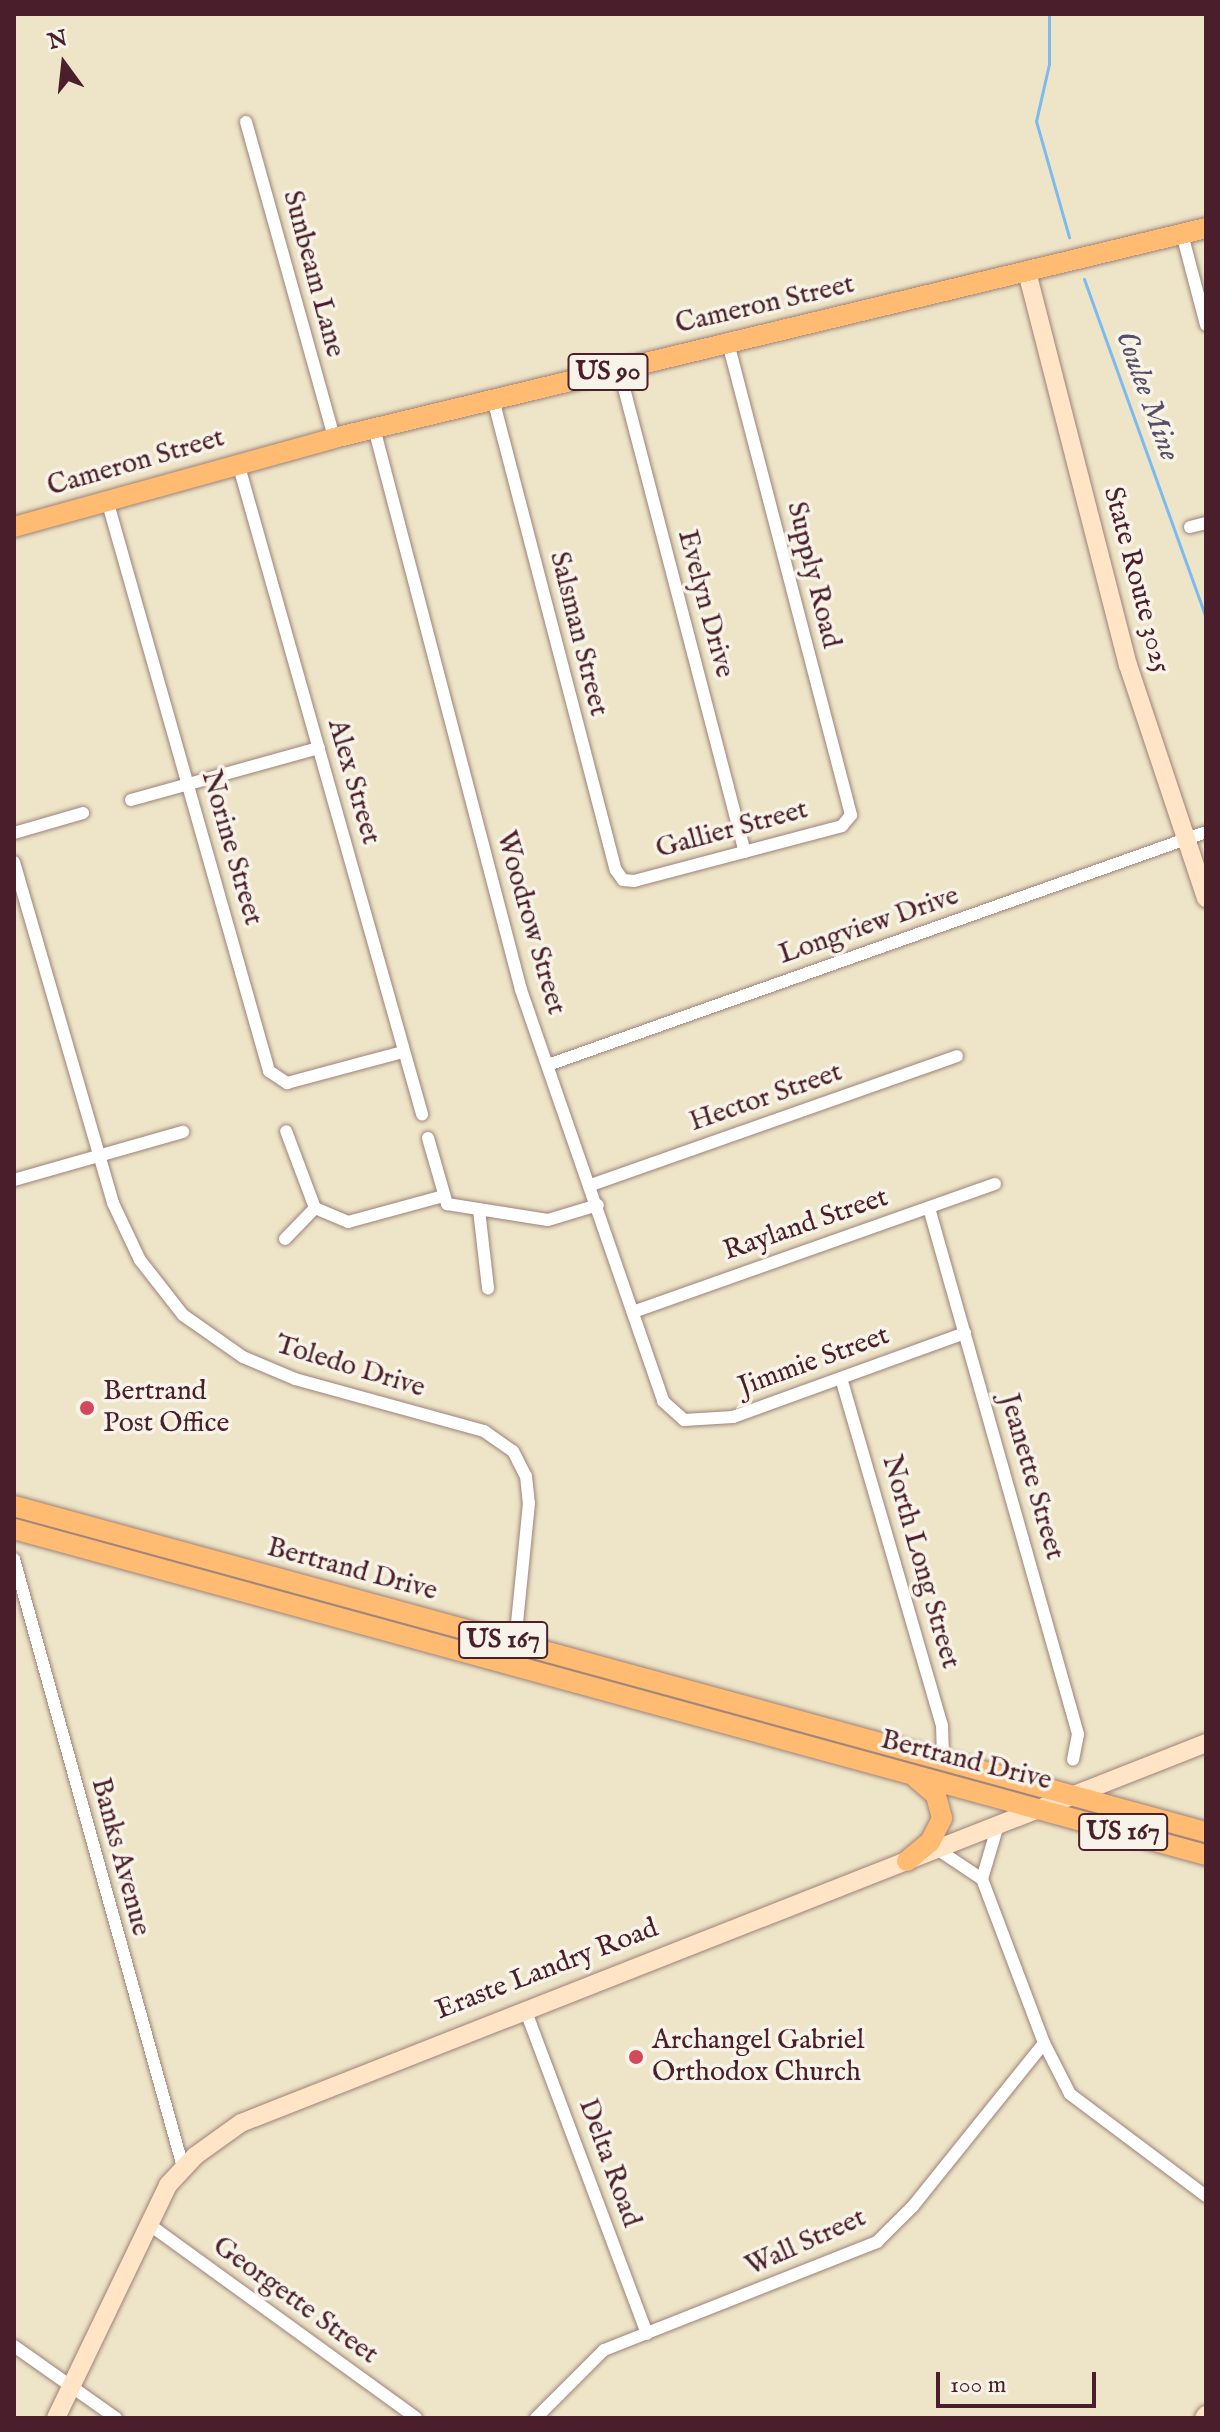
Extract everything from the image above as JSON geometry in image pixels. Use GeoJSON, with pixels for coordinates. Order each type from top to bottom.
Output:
{"type":"FeatureCollection","features":[{"type":"Feature","properties":{"kind":"main road","name":"Cameron Street"},"geometry":{"type":"LineString","coordinates":[[14,527],[334,438],[1206,228]]}},
{"type":"Feature","properties":{"kind":"main road","name":"Bertrand Drive"},"geometry":{"type":"LineString","coordinates":[[14,1506],[1206,1832]]}},
{"type":"Feature","properties":{"kind":"main road","name":"Bertrand Drive"},"geometry":{"type":"LineString","coordinates":[[14,1529],[1206,1855]]}},
{"type":"Feature","properties":{"kind":"main road"},"geometry":{"type":"LineString","coordinates":[[907,1861],[930,1842],[942,1818],[936,1795],[914,1777]]}},
{"type":"Feature","properties":{"kind":"street","name":"Sunbeam Lane"},"geometry":{"type":"LineString","coordinates":[[246,122],[334,438]]}},
{"type":"Feature","properties":{"kind":"street"},"geometry":{"type":"LineString","coordinates":[[1182,234],[1206,325]]}},
{"type":"Feature","properties":{"kind":"street","name":"State Route 3025"},"geometry":{"type":"LineString","coordinates":[[1027,272],[1132,678],[1206,898]]}},
{"type":"Feature","properties":{"kind":"street","name":"Supply Road"},"geometry":{"type":"LineString","coordinates":[[728,342],[852,809],[850,818]]}},
{"type":"Feature","properties":{"kind":"street","name":"Evelyn Drive"},"geometry":{"type":"LineString","coordinates":[[619,369],[745,852]]}},
{"type":"Feature","properties":{"kind":"street","name":"Salsman Street"},"geometry":{"type":"LineString","coordinates":[[493,399],[585,757],[623,880]]}},
{"type":"Feature","properties":{"kind":"street","name":"Woodrow Street"},"geometry":{"type":"LineString","coordinates":[[374,428],[521,990],[598,1205],[663,1401],[678,1417]]}},
{"type":"Feature","properties":{"kind":"street","name":"Alex Street"},"geometry":{"type":"LineString","coordinates":[[238,463],[422,1114]]}},
{"type":"Feature","properties":{"kind":"street","name":"Norine Street"},"geometry":{"type":"LineString","coordinates":[[107,500],[274,1078],[287,1083],[403,1052]]}},
{"type":"Feature","properties":{"kind":"street"},"geometry":{"type":"LineString","coordinates":[[1190,527],[1206,523]]}},
{"type":"Feature","properties":{"kind":"street"},"geometry":{"type":"LineString","coordinates":[[131,800],[319,748]]}},
{"type":"Feature","properties":{"kind":"street"},"geometry":{"type":"LineString","coordinates":[[14,833],[83,813]]}},
{"type":"Feature","properties":{"kind":"street","name":"Gallier Street"},"geometry":{"type":"LineString","coordinates":[[623,880],[842,826],[850,818]]}},
{"type":"Feature","properties":{"kind":"street","name":"Longview Drive"},"geometry":{"type":"LineString","coordinates":[[548,1065],[1206,832]]}},
{"type":"Feature","properties":{"kind":"street","name":"Toledo Drive"},"geometry":{"type":"LineString","coordinates":[[14,862],[119,1220],[140,1260],[164,1294],[203,1332],[279,1374],[469,1426],[496,1436],[513,1451],[526,1476],[529,1503],[515,1643]]}},
{"type":"Feature","properties":{"kind":"street","name":"Hector Street"},"geometry":{"type":"LineString","coordinates":[[591,1185],[957,1056]]}},
{"type":"Feature","properties":{"kind":"street"},"geometry":{"type":"LineString","coordinates":[[286,1131],[315,1208],[348,1222],[444,1196]]}},
{"type":"Feature","properties":{"kind":"street"},"geometry":{"type":"LineString","coordinates":[[14,1180],[183,1132]]}},
{"type":"Feature","properties":{"kind":"street"},"geometry":{"type":"LineString","coordinates":[[428,1138],[447,1204],[548,1220],[598,1205]]}},
{"type":"Feature","properties":{"kind":"street","name":"Rayland Street"},"geometry":{"type":"LineString","coordinates":[[633,1312],[995,1184]]}},
{"type":"Feature","properties":{"kind":"street"},"geometry":{"type":"LineString","coordinates":[[285,1239],[315,1208]]}},
{"type":"Feature","properties":{"kind":"street","name":"Jeanette Street"},"geometry":{"type":"LineString","coordinates":[[929,1208],[1078,1734],[1073,1760]]}},
{"type":"Feature","properties":{"kind":"street"},"geometry":{"type":"LineString","coordinates":[[479,1210],[488,1288]]}},
{"type":"Feature","properties":{"kind":"street","name":"Jimmie Street"},"geometry":{"type":"LineString","coordinates":[[678,1417],[698,1422],[733,1417],[965,1333]]}},
{"type":"Feature","properties":{"kind":"street","name":"North Long Street"},"geometry":{"type":"LineString","coordinates":[[841,1378],[942,1726],[943,1760]]}},
{"type":"Feature","properties":{"kind":"street","name":"Banks Avenue"},"geometry":{"type":"LineString","coordinates":[[14,1559],[183,2167]]}},
{"type":"Feature","properties":{"kind":"street"},"geometry":{"type":"LineString","coordinates":[[666,1708],[675,1688]]}},
{"type":"Feature","properties":{"kind":"street","name":"Eraste Landry Road"},"geometry":{"type":"LineString","coordinates":[[56,2418],[147,2223],[183,2167],[257,2115],[1206,1743]]}},
{"type":"Feature","properties":{"kind":"street"},"geometry":{"type":"LineString","coordinates":[[982,1879],[998,1825]]}},
{"type":"Feature","properties":{"kind":"street"},"geometry":{"type":"LineString","coordinates":[[937,1849],[982,1879],[1044,2043],[1070,2094],[1083,2108],[1206,2196]]}},
{"type":"Feature","properties":{"kind":"street","name":"Delta Road"},"geometry":{"type":"LineString","coordinates":[[525,2009],[647,2334]]}},
{"type":"Feature","properties":{"kind":"street","name":"Wall Street"},"geometry":{"type":"LineString","coordinates":[[536,2418],[597,2355],[877,2242],[913,2206],[1044,2043]]}},
{"type":"Feature","properties":{"kind":"street","name":"Georgette Street"},"geometry":{"type":"LineString","coordinates":[[147,2223],[416,2418]]}},
{"type":"Feature","properties":{"kind":"street"},"geometry":{"type":"LineString","coordinates":[[14,2346],[116,2418]]}},
{"type":"Feature","properties":{"kind":"waterway","name":"Coulee Mine"},"geometry":{"type":"LineString","coordinates":[[1049,14],[1049,64],[1036,121],[1069,237]]}},
{"type":"Feature","properties":{"kind":"waterway","name":"Coulee Mine"},"geometry":{"type":"LineString","coordinates":[[1084,279],[1206,617]]}},
{"type":"Feature","properties":{"kind":"place","name":"Bertrand Post Office"},"geometry":{"type":"Point","coordinates":[87,1408]}},
{"type":"Feature","properties":{"kind":"place","name":"Archangel Gabriel Orthodox Church"},"geometry":{"type":"Point","coordinates":[636,2057]}}]}
